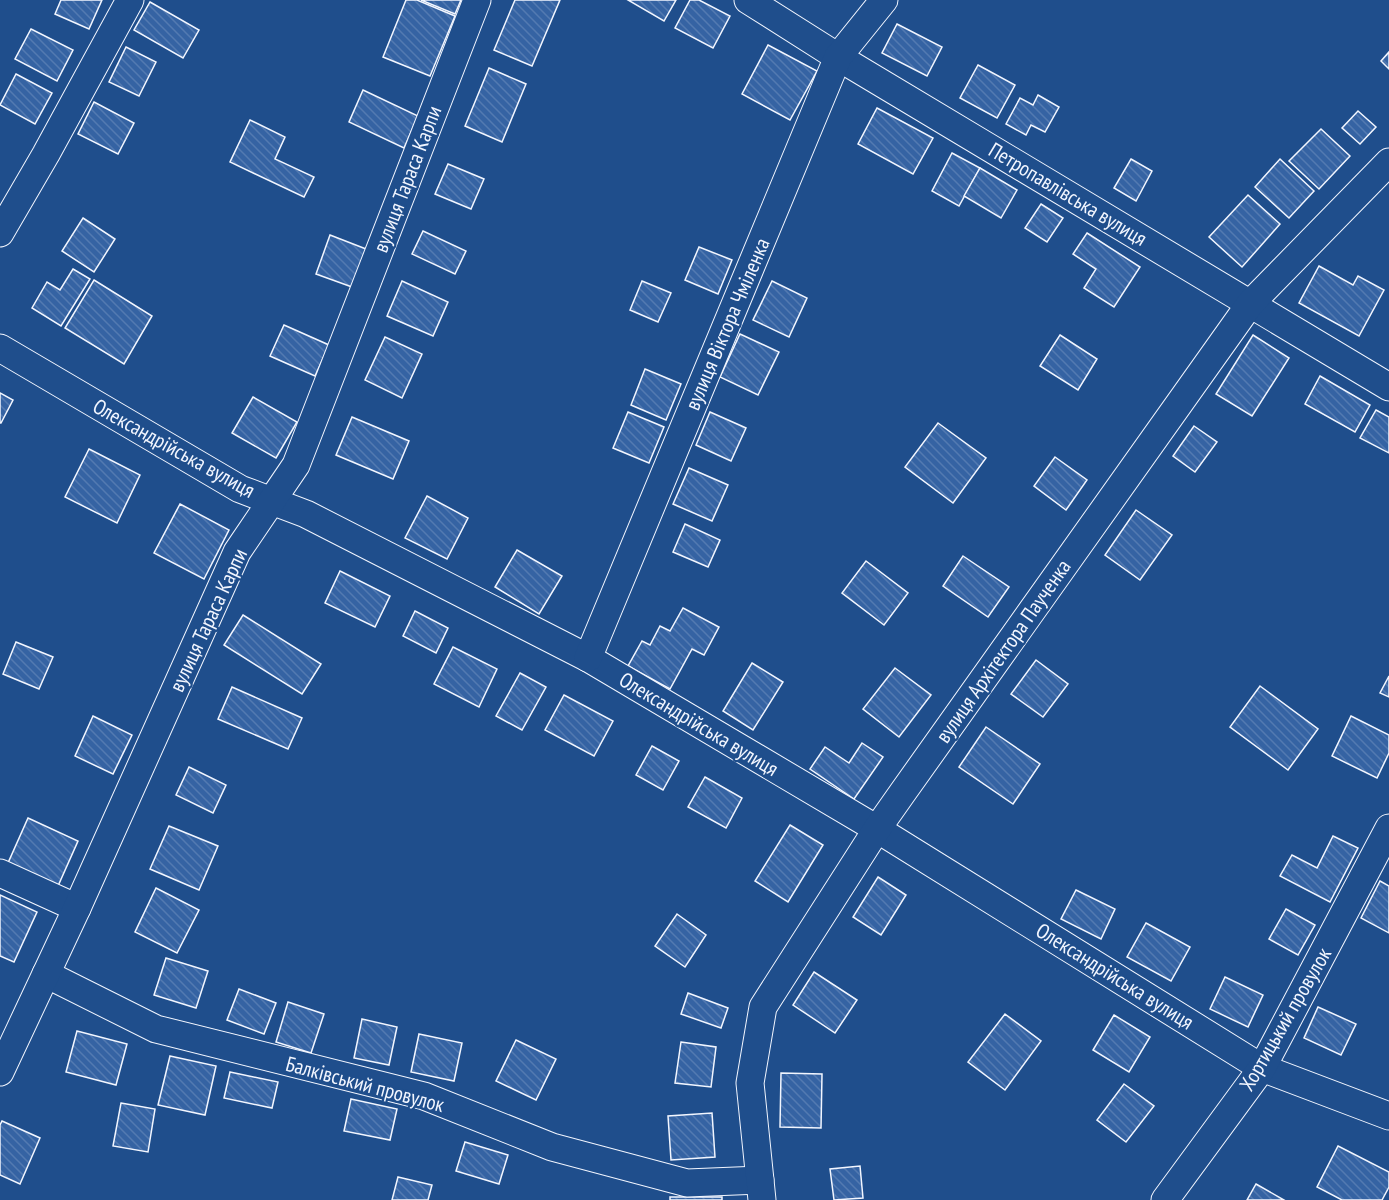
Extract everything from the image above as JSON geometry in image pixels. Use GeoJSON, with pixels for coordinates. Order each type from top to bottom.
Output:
{"type":"FeatureCollection","features":[{"type":"Feature","properties":{"kind":"street"},"geometry":{"type":"LineString","coordinates":[[0,232],[130,0]]}},
{"type":"Feature","properties":{"kind":"street","name":"вулиця Тараса Карпи"},"geometry":{"type":"LineString","coordinates":[[0,1072],[77,908],[237,552],[296,465],[477,0]]}},
{"type":"Feature","properties":{"kind":"street","name":"Петропавлівська вулиця"},"geometry":{"type":"LineString","coordinates":[[748,0],[838,57],[1389,387]]}},
{"type":"Feature","properties":{"kind":"street","name":"вулиця Віктора Чміленка"},"geometry":{"type":"LineString","coordinates":[[588,658],[838,57],[884,0]]}},
{"type":"Feature","properties":{"kind":"street","name":"вулиця Архітектора Паученка"},"geometry":{"type":"LineString","coordinates":[[761,1190],[750,1083],[763,1006],[877,829],[1250,304],[1389,162]]}},
{"type":"Feature","properties":{"kind":"street","name":"Олександрійська вулиця"},"geometry":{"type":"LineString","coordinates":[[0,348],[240,489],[306,514],[588,658],[877,829],[1262,1068],[1389,1116]]}},
{"type":"Feature","properties":{"kind":"street","name":"Хортицький провулок"},"geometry":{"type":"LineString","coordinates":[[1165,1200],[1262,1068],[1389,828]]}},
{"type":"Feature","properties":{"kind":"street"},"geometry":{"type":"LineString","coordinates":[[0,873],[77,908]]}},
{"type":"Feature","properties":{"kind":"street","name":"Балківський провулок"},"geometry":{"type":"LineString","coordinates":[[46,974],[156,1029],[424,1096],[552,1147],[687,1183],[761,1190]]}},
{"type":"Feature","properties":{"kind":"building"},"geometry":{"type":"Polygon","coordinates":[[[61,0],[102,0],[89,29],[55,14],[61,0]]]}},
{"type":"Feature","properties":{"kind":"building"},"geometry":{"type":"Polygon","coordinates":[[[406,0],[417,0],[455,16],[430,76],[383,57],[406,0]]]}},
{"type":"Feature","properties":{"kind":"building"},"geometry":{"type":"Polygon","coordinates":[[[421,0],[461,0],[455,14],[421,0]]]}},
{"type":"Feature","properties":{"kind":"building"},"geometry":{"type":"Polygon","coordinates":[[[515,0],[560,0],[532,66],[494,50],[515,0]]]}},
{"type":"Feature","properties":{"kind":"building"},"geometry":{"type":"Polygon","coordinates":[[[628,0],[676,0],[664,21],[628,0]]]}},
{"type":"Feature","properties":{"kind":"building"},"geometry":{"type":"Polygon","coordinates":[[[690,0],[699,0],[730,16],[713,48],[675,28],[690,0]]]}},
{"type":"Feature","properties":{"kind":"building"},"geometry":{"type":"Polygon","coordinates":[[[150,2],[199,30],[183,58],[134,30],[150,2]]]}},
{"type":"Feature","properties":{"kind":"building"},"geometry":{"type":"Polygon","coordinates":[[[897,24],[942,47],[927,76],[882,53],[897,24]]]}},
{"type":"Feature","properties":{"kind":"building"},"geometry":{"type":"Polygon","coordinates":[[[31,29],[73,50],[57,81],[15,59],[31,29]]]}},
{"type":"Feature","properties":{"kind":"building"},"geometry":{"type":"Polygon","coordinates":[[[768,45],[817,71],[790,120],[742,94],[768,45]]]}},
{"type":"Feature","properties":{"kind":"building"},"geometry":{"type":"Polygon","coordinates":[[[126,47],[156,62],[139,96],[109,82],[126,47]]]}},
{"type":"Feature","properties":{"kind":"building"},"geometry":{"type":"Polygon","coordinates":[[[1389,52],[1389,69],[1381,61],[1389,52]]]}},
{"type":"Feature","properties":{"kind":"building"},"geometry":{"type":"Polygon","coordinates":[[[978,65],[1015,85],[997,118],[960,98],[978,65]]]}},
{"type":"Feature","properties":{"kind":"building"},"geometry":{"type":"Polygon","coordinates":[[[489,68],[526,84],[502,142],[465,126],[489,68]]]}},
{"type":"Feature","properties":{"kind":"building"},"geometry":{"type":"Polygon","coordinates":[[[16,74],[52,93],[35,124],[0,105],[16,74]]]}},
{"type":"Feature","properties":{"kind":"building"},"geometry":{"type":"Polygon","coordinates":[[[363,90],[418,116],[404,148],[349,122],[363,90]]]}},
{"type":"Feature","properties":{"kind":"building"},"geometry":{"type":"Polygon","coordinates":[[[1038,95],[1059,107],[1045,132],[1031,125],[1026,135],[1006,124],[1020,98],[1033,105],[1038,95]]]}},
{"type":"Feature","properties":{"kind":"building"},"geometry":{"type":"Polygon","coordinates":[[[94,102],[134,123],[118,154],[78,134],[94,102]]]}},
{"type":"Feature","properties":{"kind":"building"},"geometry":{"type":"Polygon","coordinates":[[[877,108],[933,138],[913,174],[858,144],[877,108]]]}},
{"type":"Feature","properties":{"kind":"building"},"geometry":{"type":"Polygon","coordinates":[[[1358,111],[1376,127],[1360,144],[1342,128],[1358,111]]]}},
{"type":"Feature","properties":{"kind":"building"},"geometry":{"type":"Polygon","coordinates":[[[250,120],[285,137],[275,159],[314,177],[304,197],[230,162],[250,120]]]}},
{"type":"Feature","properties":{"kind":"building"},"geometry":{"type":"Polygon","coordinates":[[[1321,129],[1350,156],[1319,189],[1289,161],[1321,129]]]}},
{"type":"Feature","properties":{"kind":"building"},"geometry":{"type":"Polygon","coordinates":[[[952,153],[980,168],[959,206],[932,191],[952,153]]]}},
{"type":"Feature","properties":{"kind":"building"},"geometry":{"type":"Polygon","coordinates":[[[1131,159],[1152,171],[1136,201],[1114,188],[1131,159]]]}},
{"type":"Feature","properties":{"kind":"building"},"geometry":{"type":"Polygon","coordinates":[[[1280,159],[1314,191],[1289,218],[1255,187],[1280,159]]]}},
{"type":"Feature","properties":{"kind":"building"},"geometry":{"type":"Polygon","coordinates":[[[448,164],[484,179],[471,209],[435,194],[448,164]]]}},
{"type":"Feature","properties":{"kind":"building"},"geometry":{"type":"Polygon","coordinates":[[[980,168],[1017,190],[1001,218],[964,196],[980,168]]]}},
{"type":"Feature","properties":{"kind":"building"},"geometry":{"type":"Polygon","coordinates":[[[1248,195],[1280,224],[1242,267],[1209,237],[1248,195]]]}},
{"type":"Feature","properties":{"kind":"building"},"geometry":{"type":"Polygon","coordinates":[[[1041,204],[1063,218],[1047,242],[1025,228],[1041,204]]]}},
{"type":"Feature","properties":{"kind":"building"},"geometry":{"type":"Polygon","coordinates":[[[83,218],[115,239],[94,272],[62,251],[83,218]]]}},
{"type":"Feature","properties":{"kind":"building"},"geometry":{"type":"Polygon","coordinates":[[[423,231],[466,251],[455,274],[412,254],[423,231]]]}},
{"type":"Feature","properties":{"kind":"building"},"geometry":{"type":"Polygon","coordinates":[[[1087,233],[1140,267],[1114,307],[1084,288],[1096,269],[1073,254],[1087,233]]]}},
{"type":"Feature","properties":{"kind":"building"},"geometry":{"type":"Polygon","coordinates":[[[330,235],[366,249],[352,287],[316,274],[330,235]]]}},
{"type":"Feature","properties":{"kind":"building"},"geometry":{"type":"Polygon","coordinates":[[[699,247],[732,260],[718,294],[685,280],[699,247]]]}},
{"type":"Feature","properties":{"kind":"building"},"geometry":{"type":"Polygon","coordinates":[[[1319,266],[1353,285],[1358,276],[1384,290],[1359,336],[1299,303],[1319,266]]]}},
{"type":"Feature","properties":{"kind":"building"},"geometry":{"type":"Polygon","coordinates":[[[73,269],[90,279],[61,326],[32,308],[47,282],[60,290],[73,269]]]}},
{"type":"Feature","properties":{"kind":"building"},"geometry":{"type":"Polygon","coordinates":[[[94,280],[152,316],[124,364],[65,328],[94,280]]]}},
{"type":"Feature","properties":{"kind":"building"},"geometry":{"type":"Polygon","coordinates":[[[402,281],[448,302],[433,336],[387,316],[402,281]]]}},
{"type":"Feature","properties":{"kind":"building"},"geometry":{"type":"Polygon","coordinates":[[[642,281],[671,293],[658,322],[630,310],[642,281]]]}},
{"type":"Feature","properties":{"kind":"building"},"geometry":{"type":"Polygon","coordinates":[[[772,281],[807,298],[789,337],[753,320],[772,281]]]}},
{"type":"Feature","properties":{"kind":"building"},"geometry":{"type":"Polygon","coordinates":[[[284,325],[329,345],[315,376],[270,356],[284,325]]]}},
{"type":"Feature","properties":{"kind":"building"},"geometry":{"type":"Polygon","coordinates":[[[740,334],[779,352],[758,395],[720,377],[740,334]]]}},
{"type":"Feature","properties":{"kind":"building"},"geometry":{"type":"Polygon","coordinates":[[[1060,335],[1097,359],[1078,390],[1040,366],[1060,335]]]}},
{"type":"Feature","properties":{"kind":"building"},"geometry":{"type":"Polygon","coordinates":[[[1253,335],[1289,358],[1252,416],[1216,394],[1253,335]]]}},
{"type":"Feature","properties":{"kind":"building"},"geometry":{"type":"Polygon","coordinates":[[[385,337],[422,354],[402,398],[365,380],[385,337]]]}},
{"type":"Feature","properties":{"kind":"building"},"geometry":{"type":"Polygon","coordinates":[[[645,369],[681,384],[666,420],[631,405],[645,369]]]}},
{"type":"Feature","properties":{"kind":"building"},"geometry":{"type":"Polygon","coordinates":[[[1320,376],[1370,405],[1355,432],[1305,404],[1320,376]]]}},
{"type":"Feature","properties":{"kind":"building"},"geometry":{"type":"Polygon","coordinates":[[[0,393],[13,400],[1,423],[0,423],[0,393]]]}},
{"type":"Feature","properties":{"kind":"building"},"geometry":{"type":"Polygon","coordinates":[[[253,397],[297,422],[276,458],[232,433],[253,397]]]}},
{"type":"Feature","properties":{"kind":"building"},"geometry":{"type":"Polygon","coordinates":[[[1376,410],[1389,417],[1389,453],[1360,438],[1376,410]]]}},
{"type":"Feature","properties":{"kind":"building"},"geometry":{"type":"Polygon","coordinates":[[[628,412],[664,427],[649,463],[613,448],[628,412]]]}},
{"type":"Feature","properties":{"kind":"building"},"geometry":{"type":"Polygon","coordinates":[[[710,412],[746,428],[731,461],[696,445],[710,412]]]}},
{"type":"Feature","properties":{"kind":"building"},"geometry":{"type":"Polygon","coordinates":[[[352,417],[409,441],[393,479],[336,455],[352,417]]]}},
{"type":"Feature","properties":{"kind":"building"},"geometry":{"type":"Polygon","coordinates":[[[938,423],[986,458],[953,503],[905,467],[938,423]]]}},
{"type":"Feature","properties":{"kind":"building"},"geometry":{"type":"Polygon","coordinates":[[[1194,426],[1217,442],[1195,472],[1173,456],[1194,426]]]}},
{"type":"Feature","properties":{"kind":"building"},"geometry":{"type":"Polygon","coordinates":[[[89,449],[140,475],[117,523],[65,497],[89,449]]]}},
{"type":"Feature","properties":{"kind":"building"},"geometry":{"type":"Polygon","coordinates":[[[1055,457],[1087,480],[1066,510],[1034,486],[1055,457]]]}},
{"type":"Feature","properties":{"kind":"building"},"geometry":{"type":"Polygon","coordinates":[[[689,468],[728,485],[712,521],[673,504],[689,468]]]}},
{"type":"Feature","properties":{"kind":"building"},"geometry":{"type":"Polygon","coordinates":[[[427,496],[468,518],[447,559],[405,538],[427,496]]]}},
{"type":"Feature","properties":{"kind":"building"},"geometry":{"type":"Polygon","coordinates":[[[180,504],[229,530],[204,579],[154,553],[180,504]]]}},
{"type":"Feature","properties":{"kind":"building"},"geometry":{"type":"Polygon","coordinates":[[[1136,510],[1172,535],[1140,580],[1105,555],[1136,510]]]}},
{"type":"Feature","properties":{"kind":"building"},"geometry":{"type":"Polygon","coordinates":[[[685,524],[720,540],[708,567],[673,552],[685,524]]]}},
{"type":"Feature","properties":{"kind":"building"},"geometry":{"type":"Polygon","coordinates":[[[517,550],[562,576],[539,614],[495,587],[517,550]]]}},
{"type":"Feature","properties":{"kind":"building"},"geometry":{"type":"Polygon","coordinates":[[[963,556],[1009,587],[988,617],[943,586],[963,556]]]}},
{"type":"Feature","properties":{"kind":"building"},"geometry":{"type":"Polygon","coordinates":[[[866,561],[908,593],[884,625],[842,593],[866,561]]]}},
{"type":"Feature","properties":{"kind":"building"},"geometry":{"type":"Polygon","coordinates":[[[340,571],[390,596],[375,627],[325,603],[340,571]]]}},
{"type":"Feature","properties":{"kind":"building"},"geometry":{"type":"Polygon","coordinates":[[[683,608],[719,627],[704,655],[692,649],[670,689],[628,666],[642,641],[650,645],[660,626],[670,631],[683,608]]]}},
{"type":"Feature","properties":{"kind":"building"},"geometry":{"type":"Polygon","coordinates":[[[415,611],[448,628],[436,653],[403,636],[415,611]]]}},
{"type":"Feature","properties":{"kind":"building"},"geometry":{"type":"Polygon","coordinates":[[[243,615],[321,664],[302,694],[224,645],[243,615]]]}},
{"type":"Feature","properties":{"kind":"building"},"geometry":{"type":"Polygon","coordinates":[[[16,642],[53,657],[39,689],[3,674],[16,642]]]}},
{"type":"Feature","properties":{"kind":"building"},"geometry":{"type":"Polygon","coordinates":[[[453,647],[497,669],[479,707],[434,684],[453,647]]]}},
{"type":"Feature","properties":{"kind":"building"},"geometry":{"type":"Polygon","coordinates":[[[1036,660],[1068,684],[1043,717],[1011,694],[1036,660]]]}},
{"type":"Feature","properties":{"kind":"building"},"geometry":{"type":"Polygon","coordinates":[[[752,663],[783,682],[753,730],[723,711],[752,663]]]}},
{"type":"Feature","properties":{"kind":"building"},"geometry":{"type":"Polygon","coordinates":[[[895,668],[931,695],[899,737],[863,709],[895,668]]]}},
{"type":"Feature","properties":{"kind":"building"},"geometry":{"type":"Polygon","coordinates":[[[520,673],[546,687],[522,730],[496,716],[520,673]]]}},
{"type":"Feature","properties":{"kind":"building"},"geometry":{"type":"Polygon","coordinates":[[[1389,676],[1389,697],[1380,693],[1389,676]]]}},
{"type":"Feature","properties":{"kind":"building"},"geometry":{"type":"Polygon","coordinates":[[[1260,686],[1318,729],[1288,770],[1230,727],[1260,686]]]}},
{"type":"Feature","properties":{"kind":"building"},"geometry":{"type":"Polygon","coordinates":[[[232,687],[302,718],[288,749],[218,719],[232,687]]]}},
{"type":"Feature","properties":{"kind":"building"},"geometry":{"type":"Polygon","coordinates":[[[564,695],[613,721],[594,756],[545,730],[564,695]]]}},
{"type":"Feature","properties":{"kind":"building"},"geometry":{"type":"Polygon","coordinates":[[[93,716],[132,735],[113,774],[75,756],[93,716]]]}},
{"type":"Feature","properties":{"kind":"building"},"geometry":{"type":"Polygon","coordinates":[[[1351,716],[1389,735],[1389,753],[1377,778],[1332,756],[1351,716]]]}},
{"type":"Feature","properties":{"kind":"building"},"geometry":{"type":"Polygon","coordinates":[[[986,727],[1040,764],[1013,804],[959,767],[986,727]]]}},
{"type":"Feature","properties":{"kind":"building"},"geometry":{"type":"Polygon","coordinates":[[[862,743],[883,757],[854,799],[810,769],[825,747],[849,763],[862,743]]]}},
{"type":"Feature","properties":{"kind":"building"},"geometry":{"type":"Polygon","coordinates":[[[652,746],[679,761],[663,790],[636,775],[652,746]]]}},
{"type":"Feature","properties":{"kind":"building"},"geometry":{"type":"Polygon","coordinates":[[[189,767],[226,785],[213,813],[176,795],[189,767]]]}},
{"type":"Feature","properties":{"kind":"building"},"geometry":{"type":"Polygon","coordinates":[[[705,777],[742,798],[726,828],[688,807],[705,777]]]}},
{"type":"Feature","properties":{"kind":"building"},"geometry":{"type":"Polygon","coordinates":[[[28,818],[78,841],[58,886],[8,863],[28,818]]]}},
{"type":"Feature","properties":{"kind":"building"},"geometry":{"type":"Polygon","coordinates":[[[790,825],[823,845],[788,902],[755,881],[790,825]]]}},
{"type":"Feature","properties":{"kind":"building"},"geometry":{"type":"Polygon","coordinates":[[[169,826],[218,846],[199,890],[150,869],[169,826]]]}},
{"type":"Feature","properties":{"kind":"building"},"geometry":{"type":"Polygon","coordinates":[[[1333,836],[1358,848],[1330,902],[1280,876],[1292,855],[1317,868],[1333,836]]]}},
{"type":"Feature","properties":{"kind":"building"},"geometry":{"type":"Polygon","coordinates":[[[878,877],[906,895],[881,935],[853,917],[878,877]]]}},
{"type":"Feature","properties":{"kind":"building"},"geometry":{"type":"Polygon","coordinates":[[[1380,881],[1389,886],[1389,933],[1361,918],[1380,881]]]}},
{"type":"Feature","properties":{"kind":"building"},"geometry":{"type":"Polygon","coordinates":[[[156,888],[199,910],[177,953],[135,932],[156,888]]]}},
{"type":"Feature","properties":{"kind":"building"},"geometry":{"type":"Polygon","coordinates":[[[1076,890],[1115,909],[1101,939],[1061,919],[1076,890]]]}},
{"type":"Feature","properties":{"kind":"building"},"geometry":{"type":"Polygon","coordinates":[[[0,895],[37,912],[14,962],[0,956],[0,895]]]}},
{"type":"Feature","properties":{"kind":"building"},"geometry":{"type":"Polygon","coordinates":[[[1286,909],[1315,925],[1298,955],[1269,939],[1286,909]]]}},
{"type":"Feature","properties":{"kind":"building"},"geometry":{"type":"Polygon","coordinates":[[[677,914],[706,935],[685,967],[655,946],[677,914]]]}},
{"type":"Feature","properties":{"kind":"building"},"geometry":{"type":"Polygon","coordinates":[[[1146,923],[1190,947],[1171,981],[1127,957],[1146,923]]]}},
{"type":"Feature","properties":{"kind":"building"},"geometry":{"type":"Polygon","coordinates":[[[166,958],[208,971],[196,1008],[154,995],[166,958]]]}},
{"type":"Feature","properties":{"kind":"building"},"geometry":{"type":"Polygon","coordinates":[[[814,972],[857,1000],[835,1033],[793,1005],[814,972]]]}},
{"type":"Feature","properties":{"kind":"building"},"geometry":{"type":"Polygon","coordinates":[[[1225,977],[1263,995],[1248,1027],[1210,1009],[1225,977]]]}},
{"type":"Feature","properties":{"kind":"building"},"geometry":{"type":"Polygon","coordinates":[[[239,989],[276,1003],[264,1034],[227,1020],[239,989]]]}},
{"type":"Feature","properties":{"kind":"building"},"geometry":{"type":"Polygon","coordinates":[[[688,993],[728,1008],[721,1028],[681,1014],[688,993]]]}},
{"type":"Feature","properties":{"kind":"building"},"geometry":{"type":"Polygon","coordinates":[[[288,1002],[324,1014],[311,1053],[276,1042],[288,1002]]]}},
{"type":"Feature","properties":{"kind":"building"},"geometry":{"type":"Polygon","coordinates":[[[1318,1007],[1356,1024],[1341,1055],[1304,1038],[1318,1007]]]}},
{"type":"Feature","properties":{"kind":"building"},"geometry":{"type":"Polygon","coordinates":[[[1005,1014],[1041,1041],[1005,1090],[968,1062],[1005,1014]]]}},
{"type":"Feature","properties":{"kind":"building"},"geometry":{"type":"Polygon","coordinates":[[[1114,1015],[1150,1037],[1129,1072],[1093,1050],[1114,1015]]]}},
{"type":"Feature","properties":{"kind":"building"},"geometry":{"type":"Polygon","coordinates":[[[362,1019],[397,1027],[389,1065],[354,1058],[362,1019]]]}},
{"type":"Feature","properties":{"kind":"building"},"geometry":{"type":"Polygon","coordinates":[[[77,1031],[127,1044],[116,1085],[66,1072],[77,1031]]]}},
{"type":"Feature","properties":{"kind":"building"},"geometry":{"type":"Polygon","coordinates":[[[419,1034],[462,1043],[454,1081],[411,1072],[419,1034]]]}},
{"type":"Feature","properties":{"kind":"building"},"geometry":{"type":"Polygon","coordinates":[[[516,1040],[556,1059],[536,1100],[496,1081],[516,1040]]]}},
{"type":"Feature","properties":{"kind":"building"},"geometry":{"type":"Polygon","coordinates":[[[681,1042],[716,1047],[711,1087],[675,1083],[681,1042]]]}},
{"type":"Feature","properties":{"kind":"building"},"geometry":{"type":"Polygon","coordinates":[[[170,1056],[216,1066],[205,1115],[158,1105],[170,1056]]]}},
{"type":"Feature","properties":{"kind":"building"},"geometry":{"type":"Polygon","coordinates":[[[230,1072],[278,1082],[272,1108],[224,1098],[230,1072]]]}},
{"type":"Feature","properties":{"kind":"building"},"geometry":{"type":"Polygon","coordinates":[[[781,1073],[822,1074],[821,1128],[780,1127],[781,1073]]]}},
{"type":"Feature","properties":{"kind":"building"},"geometry":{"type":"Polygon","coordinates":[[[1124,1084],[1154,1106],[1126,1142],[1097,1120],[1124,1084]]]}},
{"type":"Feature","properties":{"kind":"building"},"geometry":{"type":"Polygon","coordinates":[[[351,1099],[397,1109],[390,1140],[344,1131],[351,1099]]]}},
{"type":"Feature","properties":{"kind":"building"},"geometry":{"type":"Polygon","coordinates":[[[121,1103],[155,1109],[148,1152],[113,1146],[121,1103]]]}},
{"type":"Feature","properties":{"kind":"building"},"geometry":{"type":"Polygon","coordinates":[[[712,1113],[715,1157],[671,1160],[668,1116],[712,1113]]]}},
{"type":"Feature","properties":{"kind":"building"},"geometry":{"type":"Polygon","coordinates":[[[2,1121],[40,1138],[20,1184],[0,1175],[0,1125],[2,1121]]]}},
{"type":"Feature","properties":{"kind":"building"},"geometry":{"type":"Polygon","coordinates":[[[465,1142],[508,1155],[499,1184],[456,1171],[465,1142]]]}},
{"type":"Feature","properties":{"kind":"building"},"geometry":{"type":"Polygon","coordinates":[[[1338,1146],[1389,1172],[1389,1187],[1382,1200],[1342,1200],[1317,1187],[1338,1146]]]}},
{"type":"Feature","properties":{"kind":"building"},"geometry":{"type":"Polygon","coordinates":[[[860,1166],[863,1198],[834,1200],[830,1169],[860,1166]]]}},
{"type":"Feature","properties":{"kind":"building"},"geometry":{"type":"Polygon","coordinates":[[[398,1177],[432,1185],[428,1200],[392,1200],[398,1177]]]}},
{"type":"Feature","properties":{"kind":"building"},"geometry":{"type":"Polygon","coordinates":[[[1256,1184],[1284,1200],[1247,1200],[1256,1184]]]}},
{"type":"Feature","properties":{"kind":"building"},"geometry":{"type":"Polygon","coordinates":[[[670,1197],[722,1197],[722,1200],[670,1200],[670,1197]]]}}]}
